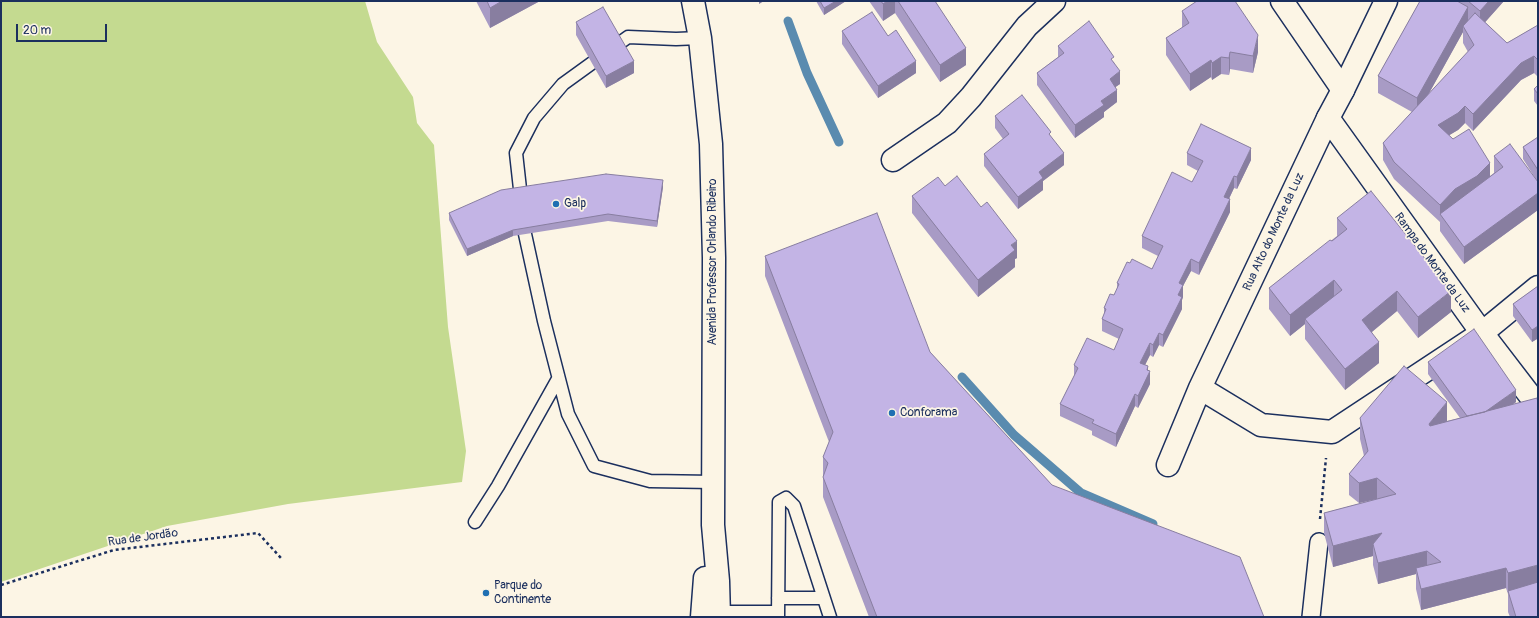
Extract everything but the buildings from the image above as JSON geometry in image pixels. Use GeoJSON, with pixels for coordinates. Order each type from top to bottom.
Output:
{"type":"FeatureCollection","features":[{"type":"Feature","properties":{"kind":"street","name":"Avenida Professor Orlando Ribeiro"},"geometry":{"type":"LineString","coordinates":[[693,1],[700,38],[710,129],[713,187],[713,525],[718,581],[713,615]]}},
{"type":"Feature","properties":{"kind":"street"},"geometry":{"type":"LineString","coordinates":[[893,160],[946,123],[971,97],[1027,26],[1054,1]]}},
{"type":"Feature","properties":{"kind":"street"},"geometry":{"type":"LineString","coordinates":[[1282,1],[1343,90]]}},
{"type":"Feature","properties":{"kind":"street","name":"Rua Alto do Monte da Luz"},"geometry":{"type":"LineString","coordinates":[[1168,464],[1200,388],[1328,118],[1386,1]]}},
{"type":"Feature","properties":{"kind":"street","name":"Rampa do Monte da Luz"},"geometry":{"type":"LineString","coordinates":[[1328,118],[1482,333],[1538,406]]}},
{"type":"Feature","properties":{"kind":"street"},"geometry":{"type":"LineString","coordinates":[[1200,388],[1262,425],[1332,432],[1482,333],[1538,288]]}},
{"type":"Feature","properties":{"kind":"street"},"geometry":{"type":"LineString","coordinates":[[1312,617],[1318,542]]}},
{"type":"Feature","properties":{"kind":"lane"},"geometry":{"type":"LineString","coordinates":[[700,38],[676,39],[628,37],[563,84],[534,118],[516,153],[526,234],[558,379],[568,414],[594,466],[650,481],[713,482]]}},
{"type":"Feature","properties":{"kind":"lane"},"geometry":{"type":"LineString","coordinates":[[475,522],[498,486],[558,379]]}},
{"type":"Feature","properties":{"kind":"lane"},"geometry":{"type":"LineString","coordinates":[[713,615],[778,615],[779,502],[786,498],[794,506],[830,617]]}},
{"type":"Feature","properties":{"kind":"lane"},"geometry":{"type":"LineString","coordinates":[[778,598],[823,598]]}},
{"type":"Feature","properties":{"kind":"path"},"geometry":{"type":"LineString","coordinates":[[1318,542],[1328,432]]}},
{"type":"Feature","properties":{"kind":"path","name":"Rua de Jordão"},"geometry":{"type":"LineString","coordinates":[[1,586],[114,550],[258,533],[281,558]]}},
{"type":"Feature","properties":{"kind":"green space"},"geometry":{"type":"Polygon","coordinates":[[[1,1],[365,1],[377,42],[413,97],[417,123],[434,145],[448,327],[466,451],[462,482],[288,504],[167,526],[1,582],[1,1]]]}},
{"type":"Feature","properties":{"kind":"waterway"},"geometry":{"type":"LineString","coordinates":[[788,21],[807,73],[839,142]]}},
{"type":"Feature","properties":{"kind":"waterway"},"geometry":{"type":"LineString","coordinates":[[962,377],[1014,435],[1081,493],[1153,524]]}},
{"type":"Feature","properties":{"kind":"place","name":"Galp"},"geometry":{"type":"Point","coordinates":[556,204]}},
{"type":"Feature","properties":{"kind":"place","name":"Conforama"},"geometry":{"type":"Point","coordinates":[892,413]}},
{"type":"Feature","properties":{"kind":"place","name":"Parque do Continente"},"geometry":{"type":"Point","coordinates":[486,593]}}]}
